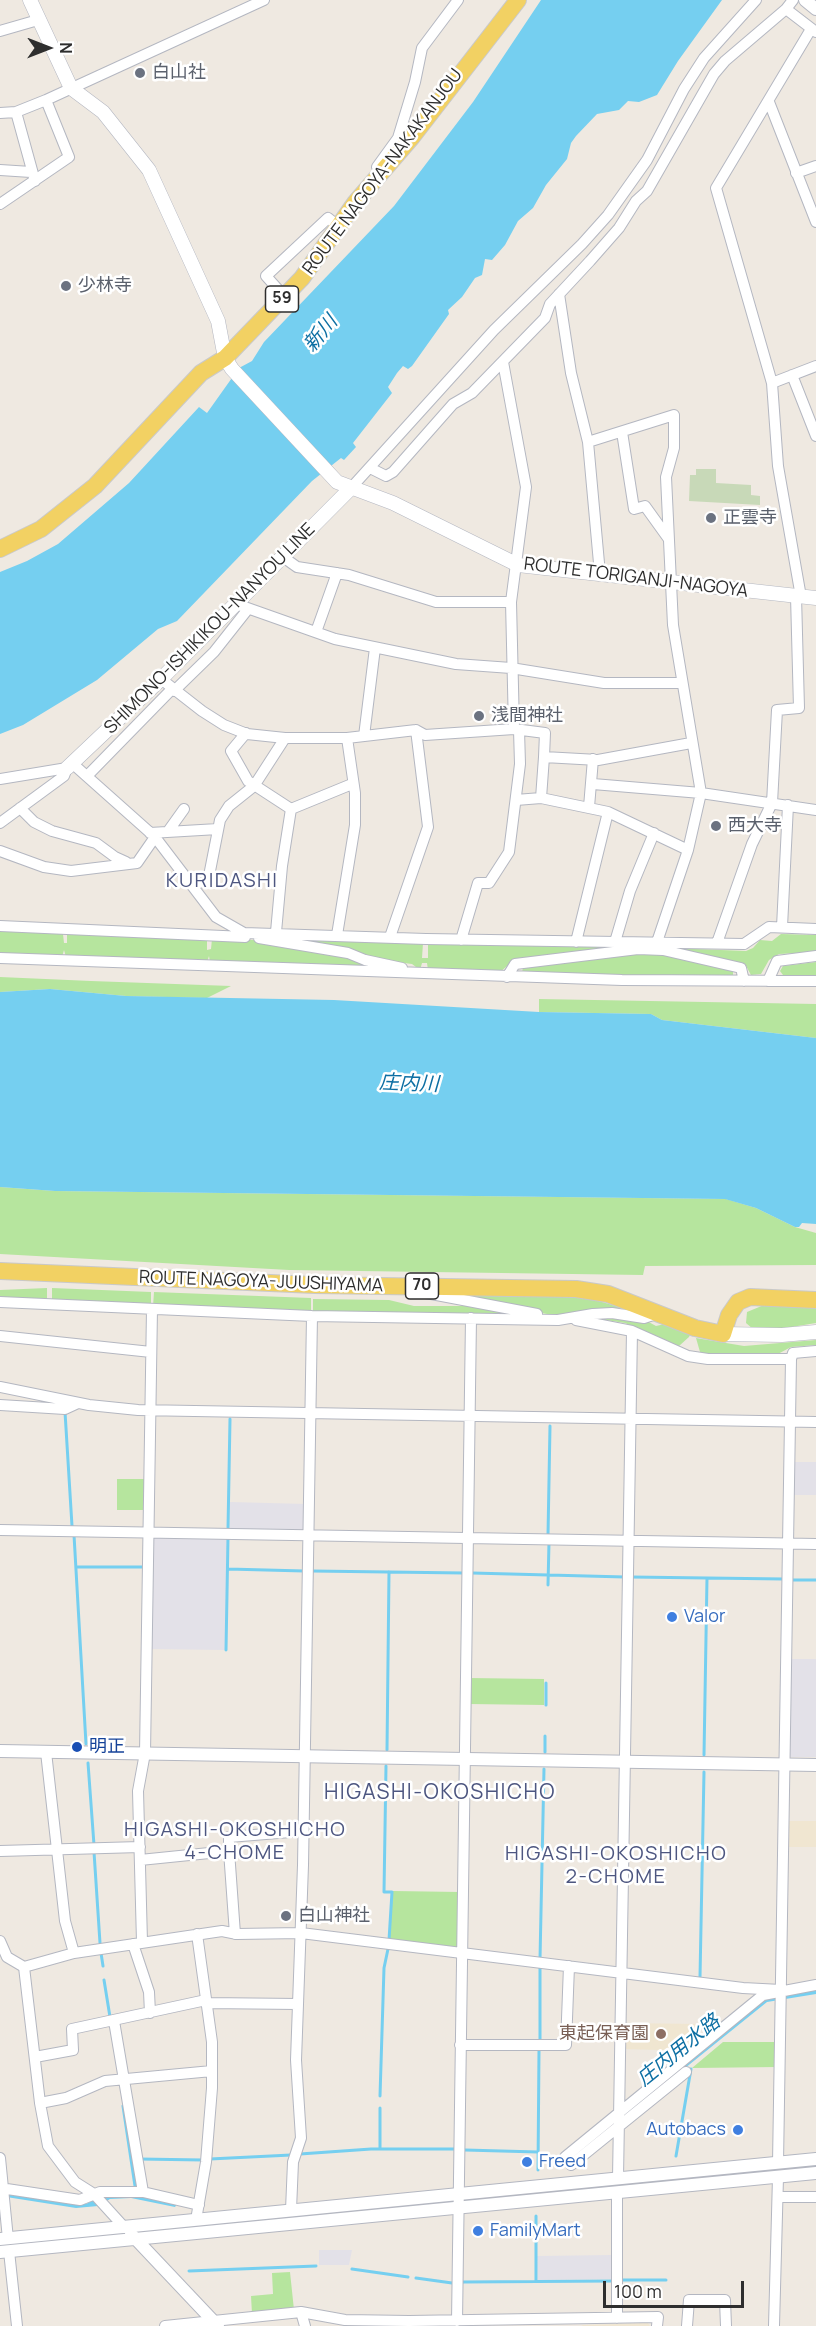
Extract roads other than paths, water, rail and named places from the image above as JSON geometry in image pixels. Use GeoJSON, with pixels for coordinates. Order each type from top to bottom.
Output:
{"type":"FeatureCollection","features":[{"type":"Feature","properties":{"kind":"main road"},"geometry":{"type":"LineString","coordinates":[[30,0],[71,88],[103,112],[149,170],[218,321],[229,364]]}},
{"type":"Feature","properties":{"kind":"main road","name":"ROUTE NAGOYA-NAKAKANJOU"},"geometry":{"type":"LineString","coordinates":[[0,549],[41,529],[95,486],[201,372],[229,364],[284,296],[302,278],[338,226],[518,0]]}},
{"type":"Feature","properties":{"kind":"main road","name":"ROUTE TORIGANJI-NAGOYA"},"geometry":{"type":"LineString","coordinates":[[229,364],[337,482],[393,503],[518,565],[816,598]]}},
{"type":"Feature","properties":{"kind":"main road","name":"SHIMONO-ISHIKIKOU-NANYOU LINE"},"geometry":{"type":"LineString","coordinates":[[70,766],[161,679],[242,607],[283,557],[351,488]]}},
{"type":"Feature","properties":{"kind":"main road","name":"ROUTE NAGOYA-JUUSHIYAMA"},"geometry":{"type":"LineString","coordinates":[[0,1271],[207,1281],[576,1289],[608,1294],[695,1328],[723,1334]]}},
{"type":"Feature","properties":{"kind":"main road"},"geometry":{"type":"LineString","coordinates":[[816,1300],[750,1297],[738,1302],[729,1315],[723,1334],[782,1335],[816,1332]]}},
{"type":"Feature","properties":{"kind":"street"},"geometry":{"type":"LineString","coordinates":[[0,113],[16,112],[46,100],[264,0]]}},
{"type":"Feature","properties":{"kind":"street"},"geometry":{"type":"LineString","coordinates":[[375,181],[370,176],[398,138],[415,82],[422,48],[458,0]]}},
{"type":"Feature","properties":{"kind":"street"},"geometry":{"type":"LineString","coordinates":[[351,488],[494,330],[582,244],[608,215],[647,160],[684,89],[704,58],[756,0]]}},
{"type":"Feature","properties":{"kind":"street"},"geometry":{"type":"LineString","coordinates":[[370,468],[386,476],[393,472],[453,404],[472,393],[545,318],[549,304],[619,228],[636,201],[648,191],[714,74],[725,61],[786,9],[793,0]]}},
{"type":"Feature","properties":{"kind":"street"},"geometry":{"type":"LineString","coordinates":[[805,0],[816,9]]}},
{"type":"Feature","properties":{"kind":"street"},"geometry":{"type":"LineString","coordinates":[[717,943],[752,844],[772,802],[777,710],[799,708],[799,597],[778,465],[772,382],[716,188],[814,31],[786,9]]}},
{"type":"Feature","properties":{"kind":"street"},"geometry":{"type":"LineString","coordinates":[[0,31],[38,20]]}},
{"type":"Feature","properties":{"kind":"street"},"geometry":{"type":"LineString","coordinates":[[0,204],[33,177],[69,157],[46,100]]}},
{"type":"Feature","properties":{"kind":"street"},"geometry":{"type":"LineString","coordinates":[[768,102],[816,222]]}},
{"type":"Feature","properties":{"kind":"street"},"geometry":{"type":"LineString","coordinates":[[16,112],[33,177]]}},
{"type":"Feature","properties":{"kind":"street"},"geometry":{"type":"LineString","coordinates":[[796,173],[816,166]]}},
{"type":"Feature","properties":{"kind":"street"},"geometry":{"type":"LineString","coordinates":[[0,170],[33,177]]}},
{"type":"Feature","properties":{"kind":"street"},"geometry":{"type":"LineString","coordinates":[[284,296],[266,276],[328,218],[338,226]]}},
{"type":"Feature","properties":{"kind":"street"},"geometry":{"type":"LineString","coordinates":[[559,294],[571,373],[588,441],[600,574]]}},
{"type":"Feature","properties":{"kind":"street"},"geometry":{"type":"LineString","coordinates":[[461,940],[478,882],[489,883],[509,852],[520,764],[511,668],[511,602],[512,582],[518,565],[526,488],[503,362]]}},
{"type":"Feature","properties":{"kind":"street"},"geometry":{"type":"LineString","coordinates":[[772,382],[816,366]]}},
{"type":"Feature","properties":{"kind":"street"},"geometry":{"type":"LineString","coordinates":[[792,375],[816,436]]}},
{"type":"Feature","properties":{"kind":"street"},"geometry":{"type":"LineString","coordinates":[[588,441],[675,416],[674,448],[666,477],[670,583],[682,683],[700,793],[688,850],[657,942]]}},
{"type":"Feature","properties":{"kind":"street"},"geometry":{"type":"LineString","coordinates":[[622,432],[634,509],[645,506],[668,538]]}},
{"type":"Feature","properties":{"kind":"street"},"geometry":{"type":"LineString","coordinates":[[283,557],[297,567],[337,573],[436,602],[511,602]]}},
{"type":"Feature","properties":{"kind":"street"},"geometry":{"type":"LineString","coordinates":[[316,632],[337,573]]}},
{"type":"Feature","properties":{"kind":"street"},"geometry":{"type":"LineString","coordinates":[[88,775],[214,652],[242,607],[316,632],[375,648],[456,664],[511,668],[604,683],[682,683]]}},
{"type":"Feature","properties":{"kind":"street"},"geometry":{"type":"LineString","coordinates":[[364,736],[375,648]]}},
{"type":"Feature","properties":{"kind":"street"},"geometry":{"type":"LineString","coordinates":[[161,679],[173,690],[224,725],[246,733],[285,738],[347,738],[416,730],[425,735],[517,729],[545,733],[541,798]]}},
{"type":"Feature","properties":{"kind":"street"},"geometry":{"type":"LineString","coordinates":[[390,937],[428,827],[416,730]]}},
{"type":"Feature","properties":{"kind":"street"},"geometry":{"type":"LineString","coordinates":[[246,733],[231,751],[248,781],[291,809]]}},
{"type":"Feature","properties":{"kind":"street"},"geometry":{"type":"LineString","coordinates":[[191,885],[208,881],[218,829],[229,806],[254,786],[285,738]]}},
{"type":"Feature","properties":{"kind":"street"},"geometry":{"type":"LineString","coordinates":[[337,935],[355,825],[355,793],[347,738]]}},
{"type":"Feature","properties":{"kind":"street"},"geometry":{"type":"LineString","coordinates":[[544,757],[593,759],[692,743]]}},
{"type":"Feature","properties":{"kind":"street"},"geometry":{"type":"LineString","coordinates":[[589,807],[593,759]]}},
{"type":"Feature","properties":{"kind":"street"},"geometry":{"type":"LineString","coordinates":[[0,822],[63,776],[70,766]]}},
{"type":"Feature","properties":{"kind":"street"},"geometry":{"type":"LineString","coordinates":[[0,779],[70,766],[88,775],[152,835],[216,917],[255,937]]}},
{"type":"Feature","properties":{"kind":"street"},"geometry":{"type":"LineString","coordinates":[[291,809],[352,784]]}},
{"type":"Feature","properties":{"kind":"street"},"geometry":{"type":"LineString","coordinates":[[592,784],[700,793],[816,810]]}},
{"type":"Feature","properties":{"kind":"street"},"geometry":{"type":"LineString","coordinates":[[516,800],[541,798],[608,812],[688,850]]}},
{"type":"Feature","properties":{"kind":"street"},"geometry":{"type":"LineString","coordinates":[[783,927],[788,805]]}},
{"type":"Feature","properties":{"kind":"street"},"geometry":{"type":"LineString","coordinates":[[20,808],[34,822],[52,831],[96,843],[115,857],[133,863]]}},
{"type":"Feature","properties":{"kind":"street"},"geometry":{"type":"LineString","coordinates":[[169,830],[184,809]]}},
{"type":"Feature","properties":{"kind":"street"},"geometry":{"type":"LineString","coordinates":[[276,932],[282,866],[291,809]]}},
{"type":"Feature","properties":{"kind":"street"},"geometry":{"type":"LineString","coordinates":[[576,942],[608,812]]}},
{"type":"Feature","properties":{"kind":"street"},"geometry":{"type":"LineString","coordinates":[[152,835],[169,830],[218,829]]}},
{"type":"Feature","properties":{"kind":"street"},"geometry":{"type":"LineString","coordinates":[[615,942],[630,891],[654,833]]}},
{"type":"Feature","properties":{"kind":"street"},"geometry":{"type":"LineString","coordinates":[[0,851],[57,870],[70,871],[137,863],[145,855],[152,835]]}},
{"type":"Feature","properties":{"kind":"street"},"geometry":{"type":"LineString","coordinates":[[210,935],[216,917]]}},
{"type":"Feature","properties":{"kind":"street"},"geometry":{"type":"LineString","coordinates":[[0,926],[255,937],[348,953],[365,960],[402,968],[409,973]]}},
{"type":"Feature","properties":{"kind":"street"},"geometry":{"type":"LineString","coordinates":[[507,977],[515,964],[657,942],[744,944],[769,927],[816,928]]}},
{"type":"Feature","properties":{"kind":"street"},"geometry":{"type":"LineString","coordinates":[[244,933],[615,942],[663,950],[741,968],[744,981]]}},
{"type":"Feature","properties":{"kind":"street"},"geometry":{"type":"LineString","coordinates":[[768,981],[777,961],[816,956]]}},
{"type":"Feature","properties":{"kind":"street"},"geometry":{"type":"LineString","coordinates":[[0,958],[507,977],[816,981]]}},
{"type":"Feature","properties":{"kind":"street"},"geometry":{"type":"LineString","coordinates":[[403,1286],[416,1292],[456,1297],[558,1320],[612,1313],[644,1318],[659,1313]]}},
{"type":"Feature","properties":{"kind":"street"},"geometry":{"type":"LineString","coordinates":[[0,1302],[312,1316],[583,1320],[632,1331],[688,1356],[708,1359],[791,1359]]}},
{"type":"Feature","properties":{"kind":"street"},"geometry":{"type":"LineString","coordinates":[[150,2013],[149,1992],[137,1943],[140,1860],[138,1791],[145,1753],[152,1309]]}},
{"type":"Feature","properties":{"kind":"street"},"geometry":{"type":"LineString","coordinates":[[291,2210],[293,2162],[301,2138],[296,2060],[305,1757],[312,1316]]}},
{"type":"Feature","properties":{"kind":"street"},"geometry":{"type":"LineString","coordinates":[[457,2321],[461,1954],[472,1416],[471,1318]]}},
{"type":"Feature","properties":{"kind":"street"},"geometry":{"type":"LineString","coordinates":[[618,2178],[632,1331]]}},
{"type":"Feature","properties":{"kind":"street"},"geometry":{"type":"LineString","coordinates":[[0,1336],[151,1352]]}},
{"type":"Feature","properties":{"kind":"street"},"geometry":{"type":"LineString","coordinates":[[778,2163],[791,1359],[793,1353],[816,1351]]}},
{"type":"Feature","properties":{"kind":"street"},"geometry":{"type":"LineString","coordinates":[[0,1387],[78,1403],[150,1410],[816,1422]]}},
{"type":"Feature","properties":{"kind":"street"},"geometry":{"type":"LineString","coordinates":[[0,1405],[65,1409],[78,1403]]}},
{"type":"Feature","properties":{"kind":"street"},"geometry":{"type":"LineString","coordinates":[[0,1530],[816,1544]]}},
{"type":"Feature","properties":{"kind":"street"},"geometry":{"type":"LineString","coordinates":[[0,1751],[816,1765]]}},
{"type":"Feature","properties":{"kind":"street"},"geometry":{"type":"LineString","coordinates":[[46,1752],[65,1921],[74,1953]]}},
{"type":"Feature","properties":{"kind":"street"},"geometry":{"type":"LineString","coordinates":[[235,1934],[230,1837],[303,1831]]}},
{"type":"Feature","properties":{"kind":"street"},"geometry":{"type":"LineString","coordinates":[[0,1851],[140,1847]]}},
{"type":"Feature","properties":{"kind":"street"},"geometry":{"type":"LineString","coordinates":[[140,1860],[229,1851]]}},
{"type":"Feature","properties":{"kind":"street"},"geometry":{"type":"LineString","coordinates":[[0,1941],[3,1957],[24,1967],[74,1953],[197,1934],[222,1931],[235,1934],[301,1933],[621,1972],[781,1996]]}},
{"type":"Feature","properties":{"kind":"street"},"geometry":{"type":"LineString","coordinates":[[196,2220],[206,2162],[212,2071],[197,1934]]}},
{"type":"Feature","properties":{"kind":"street"},"geometry":{"type":"LineString","coordinates":[[460,2045],[567,2045],[569,1966]]}},
{"type":"Feature","properties":{"kind":"street"},"geometry":{"type":"LineString","coordinates":[[24,1967],[40,2103],[48,2146],[75,2182],[98,2198],[216,2324]]}},
{"type":"Feature","properties":{"kind":"street"},"geometry":{"type":"LineString","coordinates":[[686,2072],[619,2119],[565,2157],[572,2165],[619,2119],[763,1995],[781,1996],[816,1985]]}},
{"type":"Feature","properties":{"kind":"street"},"geometry":{"type":"LineString","coordinates":[[35,2057],[73,2050],[72,2029],[206,2001],[298,2004]]}},
{"type":"Feature","properties":{"kind":"street"},"geometry":{"type":"LineString","coordinates":[[114,2021],[143,2192]]}},
{"type":"Feature","properties":{"kind":"street"},"geometry":{"type":"LineString","coordinates":[[40,2103],[66,2098],[105,2081],[212,2071]]}},
{"type":"Feature","properties":{"kind":"street"},"geometry":{"type":"LineString","coordinates":[[0,2158],[4,2191],[4,2245],[17,2326]]}},
{"type":"Feature","properties":{"kind":"street"},"geometry":{"type":"LineString","coordinates":[[4,2245],[135,2238],[458,2200],[618,2178],[816,2159]]}},
{"type":"Feature","properties":{"kind":"street"},"geometry":{"type":"LineString","coordinates":[[4,2245],[124,2227],[291,2210],[618,2192],[816,2173]]}},
{"type":"Feature","properties":{"kind":"street"},"geometry":{"type":"LineString","coordinates":[[774,2326],[778,2177]]}},
{"type":"Feature","properties":{"kind":"street"},"geometry":{"type":"LineString","coordinates":[[4,2191],[80,2200],[98,2198],[112,2191],[143,2192],[199,2205]]}},
{"type":"Feature","properties":{"kind":"street"},"geometry":{"type":"LineString","coordinates":[[617,2318],[618,2192]]}},
{"type":"Feature","properties":{"kind":"street"},"geometry":{"type":"LineString","coordinates":[[778,2197],[816,2197]]}},
{"type":"Feature","properties":{"kind":"street"},"geometry":{"type":"LineString","coordinates":[[687,2326],[689,2300],[725,2300],[726,2326]]}},
{"type":"Feature","properties":{"kind":"street"},"geometry":{"type":"LineString","coordinates":[[165,2326],[216,2324],[301,2312],[345,2320],[575,2322],[658,2317],[657,2326]]}},
{"type":"Feature","properties":{"kind":"street"},"geometry":{"type":"LineString","coordinates":[[301,2312],[305,2326]]}},
{"type":"Feature","properties":{"kind":"water","name":"新川"},"geometry":{"type":"Polygon","coordinates":[[[541,0],[722,0],[678,61],[657,95],[639,102],[628,101],[619,110],[597,114],[576,136],[571,143],[567,159],[546,185],[533,208],[518,221],[505,245],[492,260],[485,259],[482,275],[475,278],[462,297],[448,310],[449,314],[412,366],[408,369],[403,366],[397,373],[388,387],[392,393],[353,443],[356,447],[344,460],[341,458],[312,481],[177,621],[158,629],[97,680],[23,725],[0,734],[0,572],[27,561],[58,544],[129,483],[199,407],[207,413],[239,368],[252,361],[264,342],[394,206],[473,102],[541,0]]]}},
{"type":"Feature","properties":{"kind":"water","name":"庄内川"},"geometry":{"type":"Polygon","coordinates":[[[50,989],[126,996],[334,1000],[539,1012],[651,1014],[662,1020],[816,1038],[816,1224],[802,1223],[799,1227],[795,1227],[756,1208],[725,1199],[55,1191],[0,1187],[0,992],[50,989]]]}},
{"type":"Feature","properties":{"kind":"water"},"geometry":{"type":"Polygon","coordinates":[[[816,1990],[816,1994],[767,2002],[623,2118],[612,2122],[765,1998],[816,1990]]]}},
{"type":"Feature","properties":{"kind":"water"},"geometry":{"type":"Polygon","coordinates":[[[0,2192],[86,2204],[103,2195],[133,2195],[177,2204],[175,2207],[131,2198],[110,2199],[98,2206],[76,2208],[0,2196],[0,2192]]]}},
{"type":"Feature","properties":{"kind":"waterway"},"geometry":{"type":"LineString","coordinates":[[65,1412],[72,1526]]}},
{"type":"Feature","properties":{"kind":"waterway"},"geometry":{"type":"LineString","coordinates":[[228,1529],[230,1419]]}},
{"type":"Feature","properties":{"kind":"waterway"},"geometry":{"type":"LineString","coordinates":[[548,1535],[550,1426]]}},
{"type":"Feature","properties":{"kind":"waterway"},"geometry":{"type":"LineString","coordinates":[[74,1535],[86,1744]]}},
{"type":"Feature","properties":{"kind":"waterway"},"geometry":{"type":"LineString","coordinates":[[226,1650],[228,1537]]}},
{"type":"Feature","properties":{"kind":"waterway"},"geometry":{"type":"LineString","coordinates":[[548,1585],[549,1542]]}},
{"type":"Feature","properties":{"kind":"waterway"},"geometry":{"type":"LineString","coordinates":[[76,1567],[145,1567]]}},
{"type":"Feature","properties":{"kind":"waterway"},"geometry":{"type":"LineString","coordinates":[[228,1569],[304,1571]]}},
{"type":"Feature","properties":{"kind":"waterway"},"geometry":{"type":"LineString","coordinates":[[312,1571],[464,1573]]}},
{"type":"Feature","properties":{"kind":"waterway"},"geometry":{"type":"LineString","coordinates":[[387,1750],[389,1572]]}},
{"type":"Feature","properties":{"kind":"waterway"},"geometry":{"type":"LineString","coordinates":[[472,1573],[625,1577]]}},
{"type":"Feature","properties":{"kind":"waterway"},"geometry":{"type":"LineString","coordinates":[[631,1577],[784,1579]]}},
{"type":"Feature","properties":{"kind":"waterway"},"geometry":{"type":"LineString","coordinates":[[704,1755],[707,1578]]}},
{"type":"Feature","properties":{"kind":"waterway"},"geometry":{"type":"LineString","coordinates":[[792,1580],[816,1580]]}},
{"type":"Feature","properties":{"kind":"waterway"},"geometry":{"type":"LineString","coordinates":[[546,1683],[546,1705]]}},
{"type":"Feature","properties":{"kind":"waterway"},"geometry":{"type":"LineString","coordinates":[[545,1736],[545,1752]]}},
{"type":"Feature","properties":{"kind":"waterway"},"geometry":{"type":"LineString","coordinates":[[88,1763],[94,1845]]}},
{"type":"Feature","properties":{"kind":"waterway"},"geometry":{"type":"LineString","coordinates":[[386,1766],[384,1892],[392,1892],[389,1940]]}},
{"type":"Feature","properties":{"kind":"waterway"},"geometry":{"type":"LineString","coordinates":[[540,1959],[544,1769]]}},
{"type":"Feature","properties":{"kind":"waterway"},"geometry":{"type":"LineString","coordinates":[[700,1977],[704,1772]]}},
{"type":"Feature","properties":{"kind":"waterway"},"geometry":{"type":"LineString","coordinates":[[94,1852],[100,1943]]}},
{"type":"Feature","properties":{"kind":"waterway"},"geometry":{"type":"LineString","coordinates":[[380,2096],[384,1968],[388,1949]]}},
{"type":"Feature","properties":{"kind":"waterway"},"geometry":{"type":"LineString","coordinates":[[101,1953],[103,1966]]}},
{"type":"Feature","properties":{"kind":"waterway"},"geometry":{"type":"LineString","coordinates":[[540,1967],[540,2040]]}},
{"type":"Feature","properties":{"kind":"waterway"},"geometry":{"type":"LineString","coordinates":[[104,1980],[110,2017]]}},
{"type":"Feature","properties":{"kind":"waterway"},"geometry":{"type":"LineString","coordinates":[[538,2170],[539,2050]]}},
{"type":"Feature","properties":{"kind":"waterway"},"geometry":{"type":"LineString","coordinates":[[676,2156],[691,2069]]}},
{"type":"Feature","properties":{"kind":"waterway"},"geometry":{"type":"LineString","coordinates":[[123,2106],[135,2186]]}},
{"type":"Feature","properties":{"kind":"waterway"},"geometry":{"type":"LineString","coordinates":[[380,2108],[380,2149]]}},
{"type":"Feature","properties":{"kind":"waterway"},"geometry":{"type":"LineString","coordinates":[[300,2154],[371,2149],[454,2149]]}},
{"type":"Feature","properties":{"kind":"waterway"},"geometry":{"type":"LineString","coordinates":[[465,2150],[538,2152]]}},
{"type":"Feature","properties":{"kind":"waterway"},"geometry":{"type":"LineString","coordinates":[[210,2159],[291,2155]]}},
{"type":"Feature","properties":{"kind":"waterway"},"geometry":{"type":"LineString","coordinates":[[139,2159],[203,2160]]}},
{"type":"Feature","properties":{"kind":"waterway","name":"庄内用水路"},"geometry":{"type":"LineString","coordinates":[[217,2224],[418,2204]]}},
{"type":"Feature","properties":{"kind":"waterway"},"geometry":{"type":"LineString","coordinates":[[536,2216],[536,2281]]}},
{"type":"Feature","properties":{"kind":"waterway"},"geometry":{"type":"LineString","coordinates":[[189,2271],[316,2266]]}},
{"type":"Feature","properties":{"kind":"waterway"},"geometry":{"type":"LineString","coordinates":[[352,2269],[408,2277]]}},
{"type":"Feature","properties":{"kind":"waterway"},"geometry":{"type":"LineString","coordinates":[[416,2278],[452,2283]]}},
{"type":"Feature","properties":{"kind":"waterway"},"geometry":{"type":"LineString","coordinates":[[620,2280],[666,2280]]}},
{"type":"Feature","properties":{"kind":"waterway"},"geometry":{"type":"LineString","coordinates":[[463,2282],[612,2281]]}},
{"type":"Feature","properties":{"kind":"place","name":"白山社"},"geometry":{"type":"Point","coordinates":[140,73]}},
{"type":"Feature","properties":{"kind":"place","name":"少林寺"},"geometry":{"type":"Point","coordinates":[66,286]}},
{"type":"Feature","properties":{"kind":"place","name":"正雲寺"},"geometry":{"type":"Point","coordinates":[711,518]}},
{"type":"Feature","properties":{"kind":"place","name":"浅間神社"},"geometry":{"type":"Point","coordinates":[479,716]}},
{"type":"Feature","properties":{"kind":"place","name":"西大寺"},"geometry":{"type":"Point","coordinates":[716,826]}},
{"type":"Feature","properties":{"kind":"place","name":"Valor"},"geometry":{"type":"Point","coordinates":[672,1617]}},
{"type":"Feature","properties":{"kind":"place","name":"明正"},"geometry":{"type":"Point","coordinates":[77,1747]}},
{"type":"Feature","properties":{"kind":"place","name":"白山神社"},"geometry":{"type":"Point","coordinates":[286,1916]}},
{"type":"Feature","properties":{"kind":"place","name":"東起保育園"},"geometry":{"type":"Point","coordinates":[661,2034]}},
{"type":"Feature","properties":{"kind":"place","name":"Autobacs"},"geometry":{"type":"Point","coordinates":[738,2130]}},
{"type":"Feature","properties":{"kind":"place","name":"Freed"},"geometry":{"type":"Point","coordinates":[527,2162]}},
{"type":"Feature","properties":{"kind":"place","name":"FamilyMart"},"geometry":{"type":"Point","coordinates":[478,2231]}},
{"type":"Feature","properties":{"kind":"district","name":"KURIDASHI"},"geometry":{"type":"Point","coordinates":[222,881]}},
{"type":"Feature","properties":{"kind":"district","name":"HIGASHI-OKOSHICHO"},"geometry":{"type":"Point","coordinates":[440,1793]}},
{"type":"Feature","properties":{"kind":"district","name":"HIGASHI-OKOSHICHO 4-CHOME"},"geometry":{"type":"Point","coordinates":[235,1842]}},
{"type":"Feature","properties":{"kind":"district","name":"HIGASHI-OKOSHICHO 2-CHOME"},"geometry":{"type":"Point","coordinates":[616,1866]}}]}
